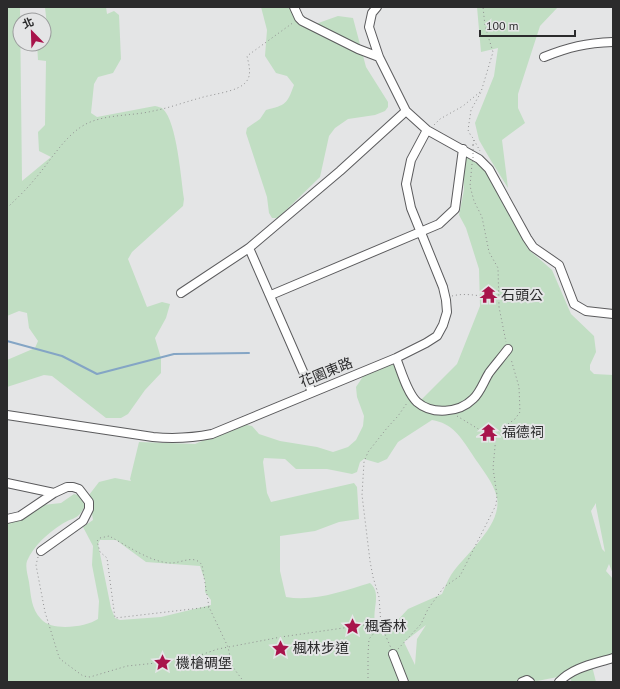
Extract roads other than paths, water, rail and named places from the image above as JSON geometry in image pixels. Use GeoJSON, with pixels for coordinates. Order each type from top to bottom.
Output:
{"type":"FeatureCollection","features":[{"type":"Feature","properties":{"kind":"street"},"geometry":{"type":"LineString","coordinates":[[294,7],[302,21],[358,49],[379,57]]}},
{"type":"Feature","properties":{"kind":"street"},"geometry":{"type":"LineString","coordinates":[[377,7],[372,13],[369,27],[379,57],[406,111],[428,130],[463,149],[489,169],[533,247],[559,266],[574,304],[586,311],[613,314]]}},
{"type":"Feature","properties":{"kind":"street"},"geometry":{"type":"LineString","coordinates":[[544,57],[566,48],[613,42]]}},
{"type":"Feature","properties":{"kind":"street"},"geometry":{"type":"LineString","coordinates":[[181,293],[249,248],[340,172],[406,111]]}},
{"type":"Feature","properties":{"kind":"street","name":"花園東路"},"geometry":{"type":"LineString","coordinates":[[7,415],[154,437],[172,439],[192,438],[212,434],[396,358],[437,336],[443,326],[447,312],[443,287],[412,208],[406,184],[411,160],[428,130]]}},
{"type":"Feature","properties":{"kind":"street"},"geometry":{"type":"LineString","coordinates":[[271,295],[439,224],[455,209],[463,149]]}},
{"type":"Feature","properties":{"kind":"street"},"geometry":{"type":"LineString","coordinates":[[249,248],[271,295],[312,392]]}},
{"type":"Feature","properties":{"kind":"street"},"geometry":{"type":"LineString","coordinates":[[396,358],[410,393],[417,401],[426,407],[441,411],[452,411],[474,399],[490,373],[508,349]]}},
{"type":"Feature","properties":{"kind":"street"},"geometry":{"type":"LineString","coordinates":[[7,483],[54,493]]}},
{"type":"Feature","properties":{"kind":"street"},"geometry":{"type":"LineString","coordinates":[[7,519],[20,516],[54,493],[66,487],[79,489],[89,502],[89,509],[83,521],[41,551]]}},
{"type":"Feature","properties":{"kind":"street"},"geometry":{"type":"LineString","coordinates":[[394,654],[404,682]]}},
{"type":"Feature","properties":{"kind":"street"},"geometry":{"type":"LineString","coordinates":[[559,682],[576,669],[613,658]]}},
{"type":"Feature","properties":{"kind":"street"},"geometry":{"type":"LineString","coordinates":[[522,682],[527,680],[530,682]]}},
{"type":"Feature","properties":{"kind":"waterway"},"geometry":{"type":"LineString","coordinates":[[7,341],[62,356],[97,374],[174,354],[249,353]]}},
{"type":"Feature","properties":{"kind":"place","name":"石頭公"},"geometry":{"type":"Point","coordinates":[488,295]}},
{"type":"Feature","properties":{"kind":"place","name":"福德祠"},"geometry":{"type":"Point","coordinates":[489,432]}},
{"type":"Feature","properties":{"kind":"place","name":"楓香林"},"geometry":{"type":"Point","coordinates":[352,626]}},
{"type":"Feature","properties":{"kind":"place","name":"楓林步道"},"geometry":{"type":"Point","coordinates":[280,648]}},
{"type":"Feature","properties":{"kind":"place","name":"機槍碉堡"},"geometry":{"type":"Point","coordinates":[163,663]}}]}
